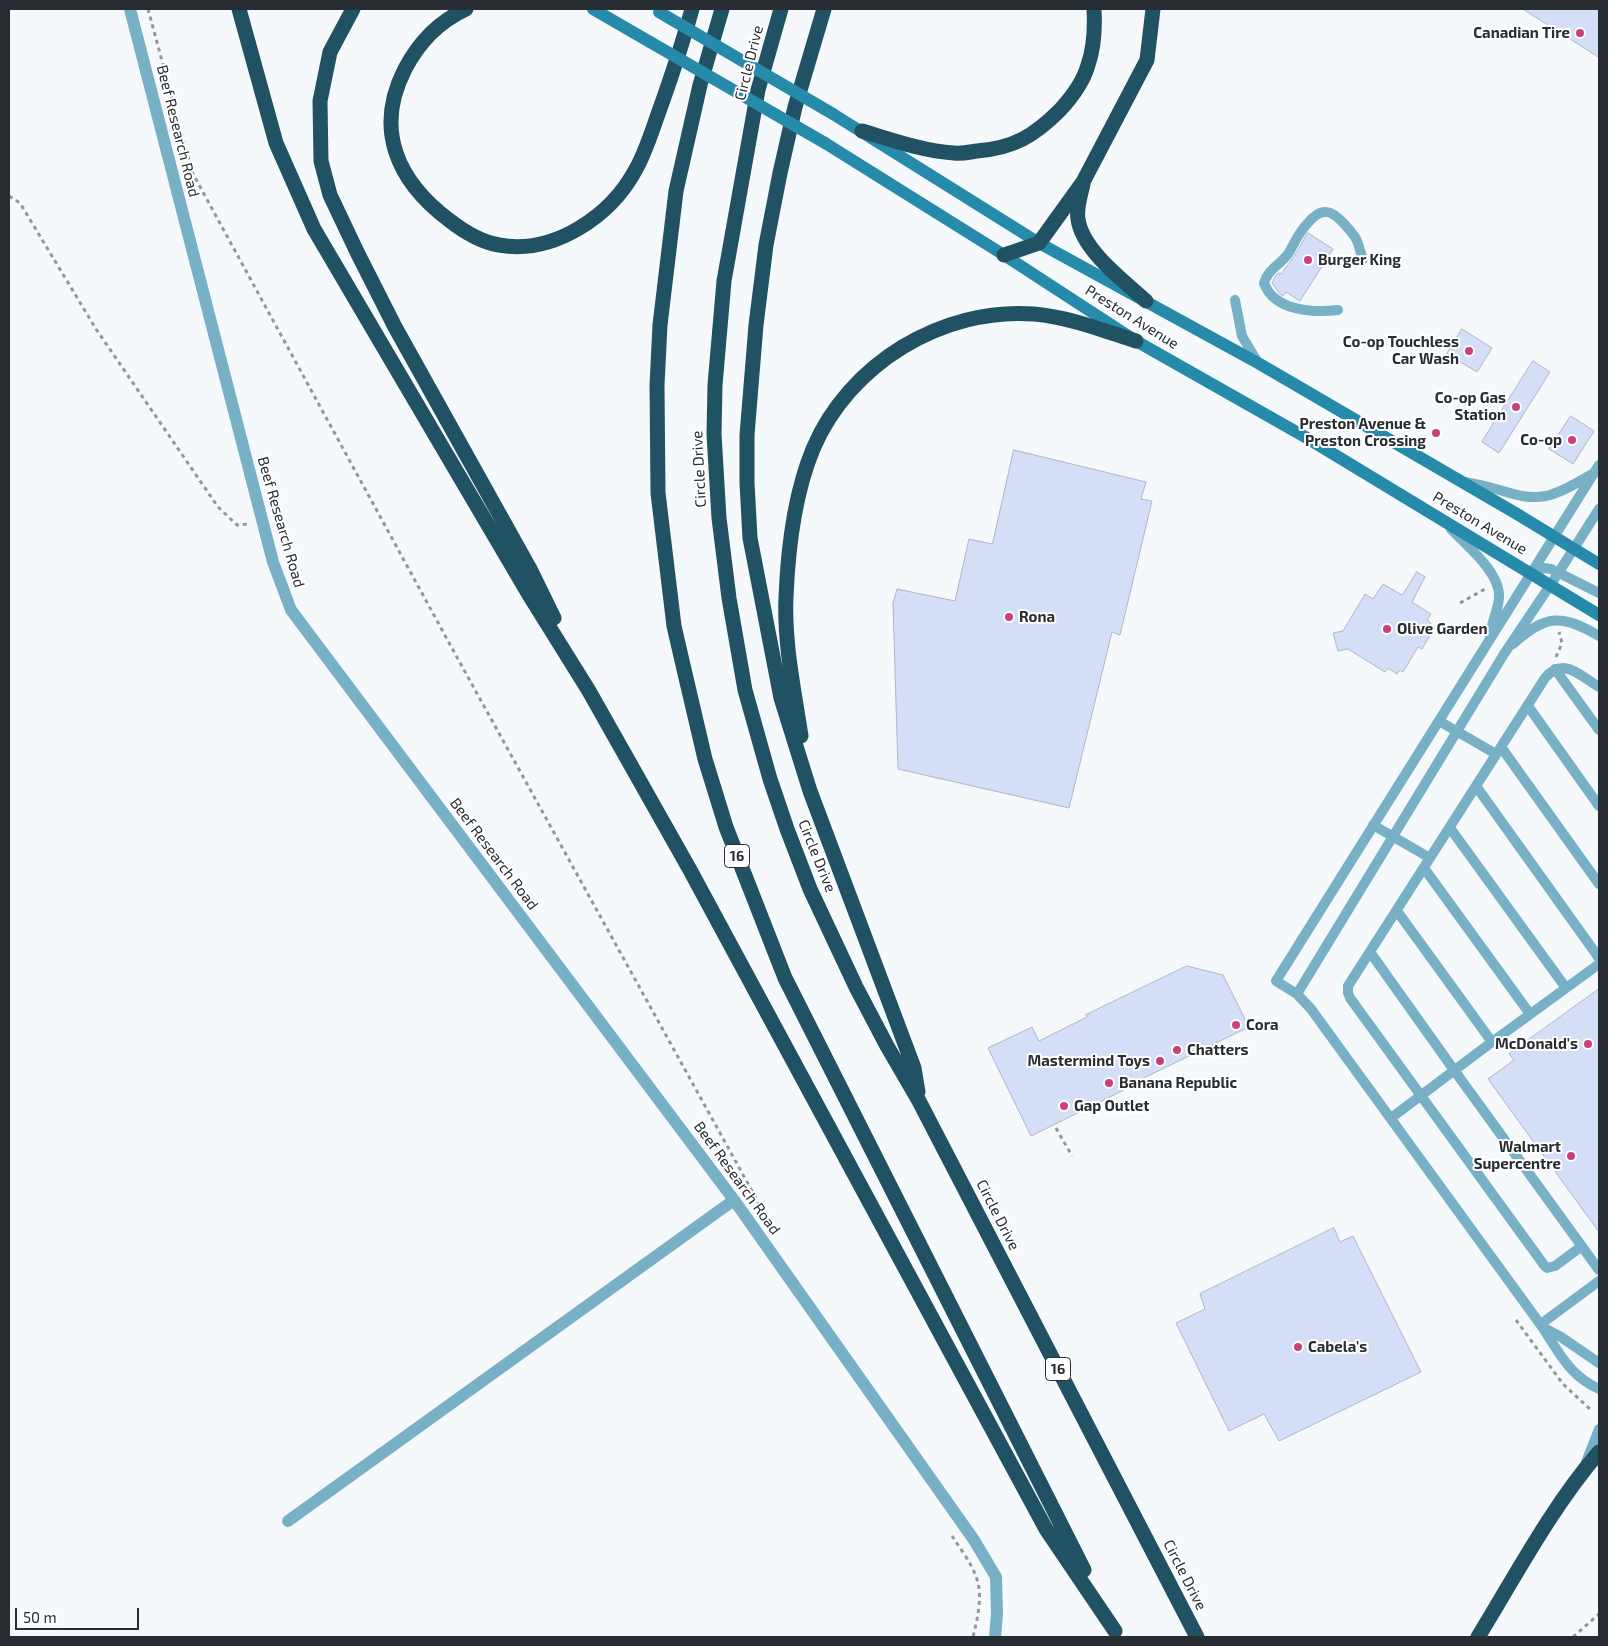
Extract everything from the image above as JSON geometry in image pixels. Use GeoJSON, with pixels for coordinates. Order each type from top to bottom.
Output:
{"type":"FeatureCollection","features":[{"type":"Feature","properties":{"kind":"highway"},"geometry":{"type":"LineString","coordinates":[[239,9],[276,143],[314,229],[528,593],[589,691],[690,870],[1046,1529],[1117,1634]]}},
{"type":"Feature","properties":{"kind":"highway"},"geometry":{"type":"LineString","coordinates":[[353,9],[330,52],[320,101],[320,162],[330,196],[395,327],[531,571],[589,691]]}},
{"type":"Feature","properties":{"kind":"highway"},"geometry":{"type":"LineString","coordinates":[[466,9],[454,14],[439,25],[424,40],[411,58],[398,82],[391,108],[390,127],[402,166],[412,184],[427,202],[458,227],[478,238],[498,245],[521,246],[569,234],[590,222],[606,208],[636,170],[675,69],[692,9]]}},
{"type":"Feature","properties":{"kind":"highway","name":"16"},"geometry":{"type":"LineString","coordinates":[[722,9],[700,85],[676,191],[660,325],[657,386],[658,493],[674,626],[705,760],[726,827],[784,978],[1117,1634]]}},
{"type":"Feature","properties":{"kind":"highway","name":"Circle Drive"},"geometry":{"type":"LineString","coordinates":[[781,9],[758,90],[724,281],[715,385],[714,434],[719,518],[729,598],[745,690],[770,779],[787,829],[810,888],[856,987],[919,1101],[1197,1637]]}},
{"type":"Feature","properties":{"kind":"highway"},"geometry":{"type":"LineString","coordinates":[[824,9],[795,107],[766,245],[756,324],[748,435],[746,484],[750,538],[781,698],[810,791],[914,1068],[919,1101]]}},
{"type":"Feature","properties":{"kind":"highway"},"geometry":{"type":"LineString","coordinates":[[862,131],[913,147],[956,153],[997,150],[1015,144],[1032,135],[1049,121],[1078,90],[1088,66],[1095,25],[1094,9]]}},
{"type":"Feature","properties":{"kind":"highway"},"geometry":{"type":"LineString","coordinates":[[1004,255],[1039,243],[1083,182],[1147,60],[1152,9]]}},
{"type":"Feature","properties":{"kind":"highway"},"geometry":{"type":"LineString","coordinates":[[1083,182],[1078,218],[1085,238],[1100,259],[1146,301]]}},
{"type":"Feature","properties":{"kind":"highway"},"geometry":{"type":"LineString","coordinates":[[810,791],[787,650],[787,569],[795,511],[806,467],[821,433],[840,403],[865,375],[898,349],[938,330],[978,317],[1014,314],[1055,317],[1078,322],[1136,341]]}},
{"type":"Feature","properties":{"kind":"highway"},"geometry":{"type":"LineString","coordinates":[[1478,1637],[1537,1538],[1580,1474],[1599,1452]]}},
{"type":"Feature","properties":{"kind":"main road","name":"Preston Avenue"},"geometry":{"type":"LineString","coordinates":[[593,9],[826,143],[1136,341],[1307,438],[1599,615]]}},
{"type":"Feature","properties":{"kind":"main road","name":"Preston Avenue"},"geometry":{"type":"LineString","coordinates":[[656,11],[862,131],[1039,243],[1258,363],[1555,536],[1599,564]]}},
{"type":"Feature","properties":{"kind":"street","name":"Beef Research Road"},"geometry":{"type":"LineString","coordinates":[[130,9],[273,562],[290,610],[734,1200],[974,1540],[996,1577],[997,1614],[995,1637]]}},
{"type":"Feature","properties":{"kind":"street"},"geometry":{"type":"LineString","coordinates":[[288,1521],[734,1200]]}},
{"type":"Feature","properties":{"kind":"lane"},"geometry":{"type":"LineString","coordinates":[[1338,310],[1302,310],[1288,305],[1267,292],[1264,283],[1267,274],[1284,258],[1305,225],[1319,213],[1325,212],[1332,213],[1356,238],[1363,260]]}},
{"type":"Feature","properties":{"kind":"lane"},"geometry":{"type":"LineString","coordinates":[[1235,300],[1242,336],[1258,363]]}},
{"type":"Feature","properties":{"kind":"lane"},"geometry":{"type":"LineString","coordinates":[[1463,482],[1491,487],[1506,493],[1535,497],[1548,496],[1559,492],[1597,468]]}},
{"type":"Feature","properties":{"kind":"lane"},"geometry":{"type":"LineString","coordinates":[[1597,468],[1276,981],[1298,994],[1311,1009],[1576,1375],[1584,1382],[1599,1389]]}},
{"type":"Feature","properties":{"kind":"lane"},"geometry":{"type":"LineString","coordinates":[[1298,994],[1504,654],[1599,509]]}},
{"type":"Feature","properties":{"kind":"lane"},"geometry":{"type":"LineString","coordinates":[[1444,521],[1486,565],[1498,586],[1498,604],[1491,623],[1490,638]]}},
{"type":"Feature","properties":{"kind":"lane"},"geometry":{"type":"LineString","coordinates":[[1532,573],[1544,568],[1559,572],[1599,593]]}},
{"type":"Feature","properties":{"kind":"lane"},"geometry":{"type":"LineString","coordinates":[[1504,654],[1530,632],[1552,620],[1567,620],[1580,624],[1599,636]]}},
{"type":"Feature","properties":{"kind":"lane"},"geometry":{"type":"LineString","coordinates":[[1582,1246],[1555,1266],[1547,1268],[1544,1265],[1350,998],[1348,986],[1545,678],[1555,669],[1568,668],[1599,687]]}},
{"type":"Feature","properties":{"kind":"lane"},"geometry":{"type":"LineString","coordinates":[[1555,669],[1599,730]]}},
{"type":"Feature","properties":{"kind":"lane"},"geometry":{"type":"LineString","coordinates":[[1528,706],[1599,806]]}},
{"type":"Feature","properties":{"kind":"lane"},"geometry":{"type":"LineString","coordinates":[[1439,721],[1499,751],[1599,884]]}},
{"type":"Feature","properties":{"kind":"lane"},"geometry":{"type":"LineString","coordinates":[[1476,786],[1599,958]]}},
{"type":"Feature","properties":{"kind":"lane"},"geometry":{"type":"LineString","coordinates":[[1373,825],[1430,858]]}},
{"type":"Feature","properties":{"kind":"lane"},"geometry":{"type":"LineString","coordinates":[[1450,828],[1566,988]]}},
{"type":"Feature","properties":{"kind":"lane"},"geometry":{"type":"LineString","coordinates":[[1424,868],[1530,1014]]}},
{"type":"Feature","properties":{"kind":"lane"},"geometry":{"type":"LineString","coordinates":[[1397,911],[1492,1042]]}},
{"type":"Feature","properties":{"kind":"lane"},"geometry":{"type":"LineString","coordinates":[[1370,952],[1599,1270]]}},
{"type":"Feature","properties":{"kind":"lane"},"geometry":{"type":"LineString","coordinates":[[1391,1118],[1599,964]]}},
{"type":"Feature","properties":{"kind":"lane"},"geometry":{"type":"LineString","coordinates":[[1542,1326],[1599,1281]]}},
{"type":"Feature","properties":{"kind":"lane"},"geometry":{"type":"LineString","coordinates":[[1542,1326],[1561,1336],[1596,1361],[1599,1371]]}},
{"type":"Feature","properties":{"kind":"lane"},"geometry":{"type":"LineString","coordinates":[[1580,1474],[1599,1429]]}},
{"type":"Feature","properties":{"kind":"path"},"geometry":{"type":"LineString","coordinates":[[148,9],[192,172],[742,1173]]}},
{"type":"Feature","properties":{"kind":"path"},"geometry":{"type":"LineString","coordinates":[[9,196],[20,204],[96,329],[218,507],[237,525],[263,523]]}},
{"type":"Feature","properties":{"kind":"path"},"geometry":{"type":"LineString","coordinates":[[1460,603],[1485,589]]}},
{"type":"Feature","properties":{"kind":"path"},"geometry":{"type":"LineString","coordinates":[[1555,669],[1556,653],[1562,643],[1557,627]]}},
{"type":"Feature","properties":{"kind":"path"},"geometry":{"type":"LineString","coordinates":[[1056,1128],[1072,1156]]}},
{"type":"Feature","properties":{"kind":"path"},"geometry":{"type":"LineString","coordinates":[[947,1528],[972,1568],[978,1584],[979,1611],[973,1637]]}},
{"type":"Feature","properties":{"kind":"path"},"geometry":{"type":"LineString","coordinates":[[1573,1637],[1599,1614]]}},
{"type":"Feature","properties":{"kind":"building","name":"Canadian Tire"},"geometry":{"type":"Polygon","coordinates":[[[1523,9],[1599,9],[1599,57],[1523,9]]]}},
{"type":"Feature","properties":{"kind":"building","name":"Burger King"},"geometry":{"type":"Polygon","coordinates":[[[1308,233],[1333,249],[1300,301],[1286,292],[1283,296],[1272,283],[1276,275],[1281,274],[1293,258],[1308,233]]]}},
{"type":"Feature","properties":{"kind":"building","name":"Co-op Touchless Car Wash"},"geometry":{"type":"Polygon","coordinates":[[[1462,329],[1492,348],[1477,372],[1447,354],[1462,329]]]}},
{"type":"Feature","properties":{"kind":"building","name":"Co-op Gas Station"},"geometry":{"type":"Polygon","coordinates":[[[1533,361],[1550,372],[1499,453],[1482,442],[1533,361]]]}},
{"type":"Feature","properties":{"kind":"building","name":"Co-op"},"geometry":{"type":"Polygon","coordinates":[[[1571,416],[1594,431],[1573,464],[1549,449],[1571,416]]]}},
{"type":"Feature","properties":{"kind":"building","name":"Rona"},"geometry":{"type":"Polygon","coordinates":[[[1014,450],[1146,482],[1141,499],[1152,501],[1120,635],[1112,632],[1069,808],[898,769],[893,603],[897,589],[955,601],[969,539],[992,544],[1014,450]]]}},
{"type":"Feature","properties":{"kind":"building","name":"Olive Garden"},"geometry":{"type":"Polygon","coordinates":[[[1417,572],[1425,577],[1412,602],[1431,614],[1427,620],[1431,623],[1426,631],[1431,634],[1422,649],[1418,647],[1403,672],[1400,670],[1397,674],[1388,668],[1385,672],[1348,649],[1338,651],[1333,633],[1343,631],[1365,594],[1373,599],[1383,584],[1402,595],[1417,572]]]}},
{"type":"Feature","properties":{"kind":"building"},"geometry":{"type":"Polygon","coordinates":[[[1187,966],[1223,975],[1249,1027],[1123,1088],[1124,1090],[1031,1136],[988,1048],[1032,1027],[1039,1041],[1087,1017],[1086,1015],[1187,966]]]}},
{"type":"Feature","properties":{"kind":"building","name":"Walmart Supercentre"},"geometry":{"type":"Polygon","coordinates":[[[1599,989],[1599,1232],[1488,1079],[1514,1060],[1509,1054],[1599,989]]]}},
{"type":"Feature","properties":{"kind":"building","name":"Cabela's"},"geometry":{"type":"Polygon","coordinates":[[[1334,1228],[1340,1242],[1353,1236],[1421,1372],[1279,1441],[1264,1414],[1229,1431],[1176,1323],[1205,1309],[1200,1294],[1334,1228]]]}},
{"type":"Feature","properties":{"kind":"place","name":"Canadian Tire"},"geometry":{"type":"Point","coordinates":[1580,33]}},
{"type":"Feature","properties":{"kind":"place","name":"Burger King"},"geometry":{"type":"Point","coordinates":[1308,260]}},
{"type":"Feature","properties":{"kind":"place","name":"Co-op Touchless Car Wash"},"geometry":{"type":"Point","coordinates":[1469,351]}},
{"type":"Feature","properties":{"kind":"place","name":"Co-op Gas Station"},"geometry":{"type":"Point","coordinates":[1516,407]}},
{"type":"Feature","properties":{"kind":"place","name":"Preston Avenue & Preston Crossing"},"geometry":{"type":"Point","coordinates":[1436,433]}},
{"type":"Feature","properties":{"kind":"place","name":"Co-op"},"geometry":{"type":"Point","coordinates":[1572,440]}},
{"type":"Feature","properties":{"kind":"place","name":"Rona"},"geometry":{"type":"Point","coordinates":[1009,617]}},
{"type":"Feature","properties":{"kind":"place","name":"Olive Garden"},"geometry":{"type":"Point","coordinates":[1387,629]}},
{"type":"Feature","properties":{"kind":"place","name":"Cora"},"geometry":{"type":"Point","coordinates":[1236,1025]}},
{"type":"Feature","properties":{"kind":"place","name":"McDonald's"},"geometry":{"type":"Point","coordinates":[1588,1044]}},
{"type":"Feature","properties":{"kind":"place","name":"Chatters"},"geometry":{"type":"Point","coordinates":[1177,1050]}},
{"type":"Feature","properties":{"kind":"place","name":"Mastermind Toys"},"geometry":{"type":"Point","coordinates":[1160,1061]}},
{"type":"Feature","properties":{"kind":"place","name":"Banana Republic"},"geometry":{"type":"Point","coordinates":[1109,1083]}},
{"type":"Feature","properties":{"kind":"place","name":"Gap Outlet"},"geometry":{"type":"Point","coordinates":[1064,1106]}},
{"type":"Feature","properties":{"kind":"place","name":"Walmart Supercentre"},"geometry":{"type":"Point","coordinates":[1571,1156]}},
{"type":"Feature","properties":{"kind":"place","name":"Cabela's"},"geometry":{"type":"Point","coordinates":[1298,1347]}}]}
